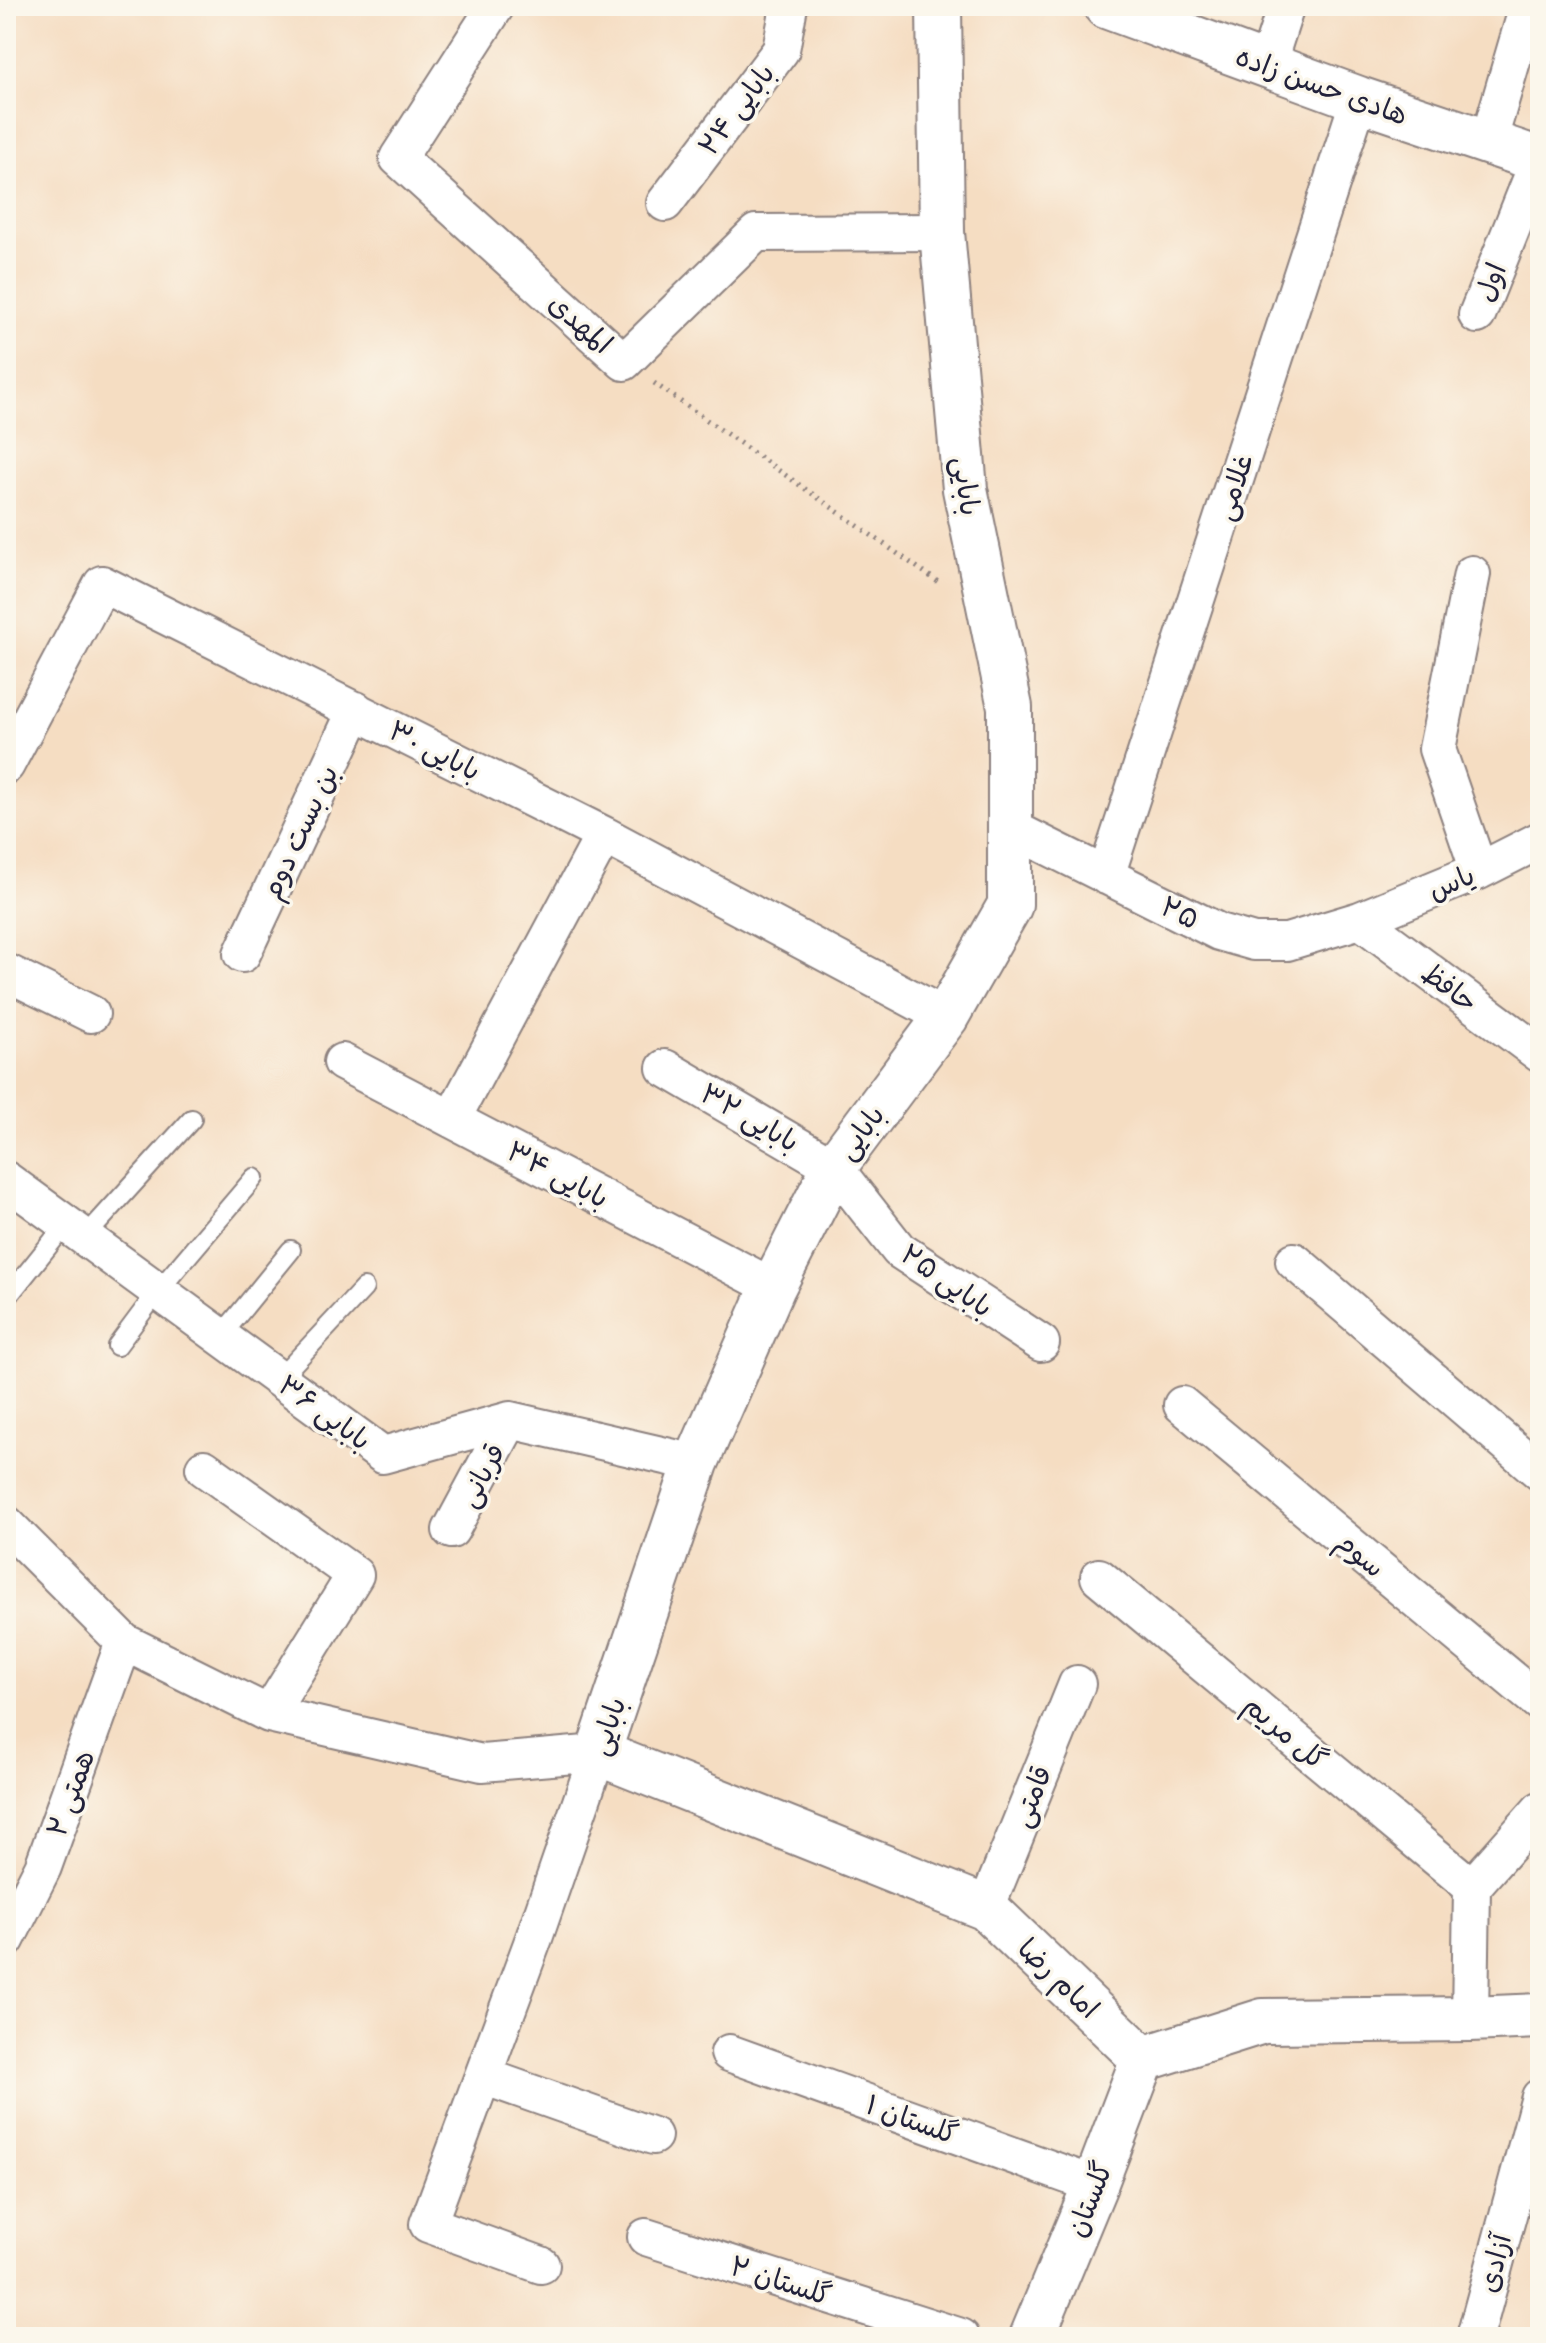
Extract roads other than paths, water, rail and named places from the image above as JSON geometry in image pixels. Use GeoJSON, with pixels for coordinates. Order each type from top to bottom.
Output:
{"type":"FeatureCollection","features":[{"type":"Feature","properties":{"kind":"street","name":"المهدی"},"geometry":{"type":"LineString","coordinates":[[496,6],[398,158],[624,362],[756,233],[942,232]]}},
{"type":"Feature","properties":{"kind":"street","name":"بابایی ۲۴"},"geometry":{"type":"LineString","coordinates":[[665,203],[781,50],[789,6]]}},
{"type":"Feature","properties":{"kind":"street","name":"بابایی"},"geometry":{"type":"LineString","coordinates":[[541,2265],[428,2224],[534,1938],[696,1463],[773,1287],[834,1167],[946,1017],[1010,905],[1010,707],[965,489],[942,232],[939,6]]}},
{"type":"Feature","properties":{"kind":"street","name":"هادی حسن زاده"},"geometry":{"type":"LineString","coordinates":[[1106,6],[1359,99],[1539,160]]}},
{"type":"Feature","properties":{"kind":"street"},"geometry":{"type":"LineString","coordinates":[[1267,65],[1286,6]]}},
{"type":"Feature","properties":{"kind":"street"},"geometry":{"type":"LineString","coordinates":[[1488,143],[1528,6]]}},
{"type":"Feature","properties":{"kind":"street","name":"غلامی"},"geometry":{"type":"LineString","coordinates":[[1106,876],[1359,99]]}},
{"type":"Feature","properties":{"kind":"street","name":"اول"},"geometry":{"type":"LineString","coordinates":[[1477,315],[1539,160]]}},
{"type":"Feature","properties":{"kind":"street"},"geometry":{"type":"LineString","coordinates":[[1472,574],[1437,749],[1479,871]]}},
{"type":"Feature","properties":{"kind":"street","name":"بابایی ۳۰"},"geometry":{"type":"LineString","coordinates":[[6,765],[102,584],[604,835],[946,1017]]}},
{"type":"Feature","properties":{"kind":"street","name":"بن بست دوم"},"geometry":{"type":"LineString","coordinates":[[242,954],[356,710]]}},
{"type":"Feature","properties":{"kind":"street","name":"۲۵"},"geometry":{"type":"LineString","coordinates":[[1011,828],[1219,932],[1254,942],[1287,942],[1360,920]]}},
{"type":"Feature","properties":{"kind":"street"},"geometry":{"type":"LineString","coordinates":[[452,1119],[604,835]]}},
{"type":"Feature","properties":{"kind":"street","name":"یاس"},"geometry":{"type":"LineString","coordinates":[[1360,920],[1531,851]]}},
{"type":"Feature","properties":{"kind":"street","name":"حافظ"},"geometry":{"type":"LineString","coordinates":[[1360,920],[1540,1054]]}},
{"type":"Feature","properties":{"kind":"street"},"geometry":{"type":"LineString","coordinates":[[6,972],[91,1014]]}},
{"type":"Feature","properties":{"kind":"street","name":"بابایی ۳۴"},"geometry":{"type":"LineString","coordinates":[[342,1062],[773,1287]]}},
{"type":"Feature","properties":{"kind":"street","name":"بابایی ۳۲"},"geometry":{"type":"LineString","coordinates":[[665,1068],[834,1167]]}},
{"type":"Feature","properties":{"kind":"street","name":"بابایی ۲۵"},"geometry":{"type":"LineString","coordinates":[[834,1167],[899,1250],[1041,1343]]}},
{"type":"Feature","properties":{"kind":"street","name":"بابایی ۳۶"},"geometry":{"type":"LineString","coordinates":[[6,1180],[383,1455],[510,1420],[696,1463]]}},
{"type":"Feature","properties":{"kind":"street"},"geometry":{"type":"LineString","coordinates":[[1294,1261],[1540,1472]]}},
{"type":"Feature","properties":{"kind":"street","name":"سوم"},"geometry":{"type":"LineString","coordinates":[[1182,1405],[1540,1703]]}},
{"type":"Feature","properties":{"kind":"street","name":"قربانی"},"geometry":{"type":"LineString","coordinates":[[451,1530],[510,1420]]}},
{"type":"Feature","properties":{"kind":"street"},"geometry":{"type":"LineString","coordinates":[[204,1468],[355,1575],[269,1714]]}},
{"type":"Feature","properties":{"kind":"street"},"geometry":{"type":"LineString","coordinates":[[10,1538],[124,1642],[269,1714],[482,1763],[598,1753]]}},
{"type":"Feature","properties":{"kind":"street","name":"گل مریم"},"geometry":{"type":"LineString","coordinates":[[1099,1577],[1472,1887]]}},
{"type":"Feature","properties":{"kind":"street","name":"همتی ۲"},"geometry":{"type":"LineString","coordinates":[[6,1940],[43,1867],[124,1642]]}},
{"type":"Feature","properties":{"kind":"street","name":"قامتی"},"geometry":{"type":"LineString","coordinates":[[986,1908],[1077,1684]]}},
{"type":"Feature","properties":{"kind":"street","name":"امام رضا"},"geometry":{"type":"LineString","coordinates":[[598,1753],[986,1908],[1143,2059]]}},
{"type":"Feature","properties":{"kind":"street"},"geometry":{"type":"LineString","coordinates":[[1470,2019],[1472,1887],[1540,1810]]}},
{"type":"Feature","properties":{"kind":"street"},"geometry":{"type":"LineString","coordinates":[[1143,2059],[1263,2021],[1540,2016]]}},
{"type":"Feature","properties":{"kind":"street","name":"گلستان ۱"},"geometry":{"type":"LineString","coordinates":[[729,2053],[1095,2185]]}},
{"type":"Feature","properties":{"kind":"street","name":"گلستان"},"geometry":{"type":"LineString","coordinates":[[1032,2337],[1143,2059]]}},
{"type":"Feature","properties":{"kind":"street"},"geometry":{"type":"LineString","coordinates":[[483,2076],[653,2136]]}},
{"type":"Feature","properties":{"kind":"street","name":"آزادی"},"geometry":{"type":"LineString","coordinates":[[1475,2337],[1540,2097]]}},
{"type":"Feature","properties":{"kind":"street","name":"گلستان ۲"},"geometry":{"type":"LineString","coordinates":[[646,2237],[961,2337]]}},
{"type":"Feature","properties":{"kind":"lane"},"geometry":{"type":"LineString","coordinates":[[6,1299],[192,1119]]}},
{"type":"Feature","properties":{"kind":"lane"},"geometry":{"type":"LineString","coordinates":[[117,1346],[158,1291],[254,1178]]}},
{"type":"Feature","properties":{"kind":"lane"},"geometry":{"type":"LineString","coordinates":[[221,1336],[291,1250]]}},
{"type":"Feature","properties":{"kind":"lane"},"geometry":{"type":"LineString","coordinates":[[279,1379],[364,1288]]}}]}
